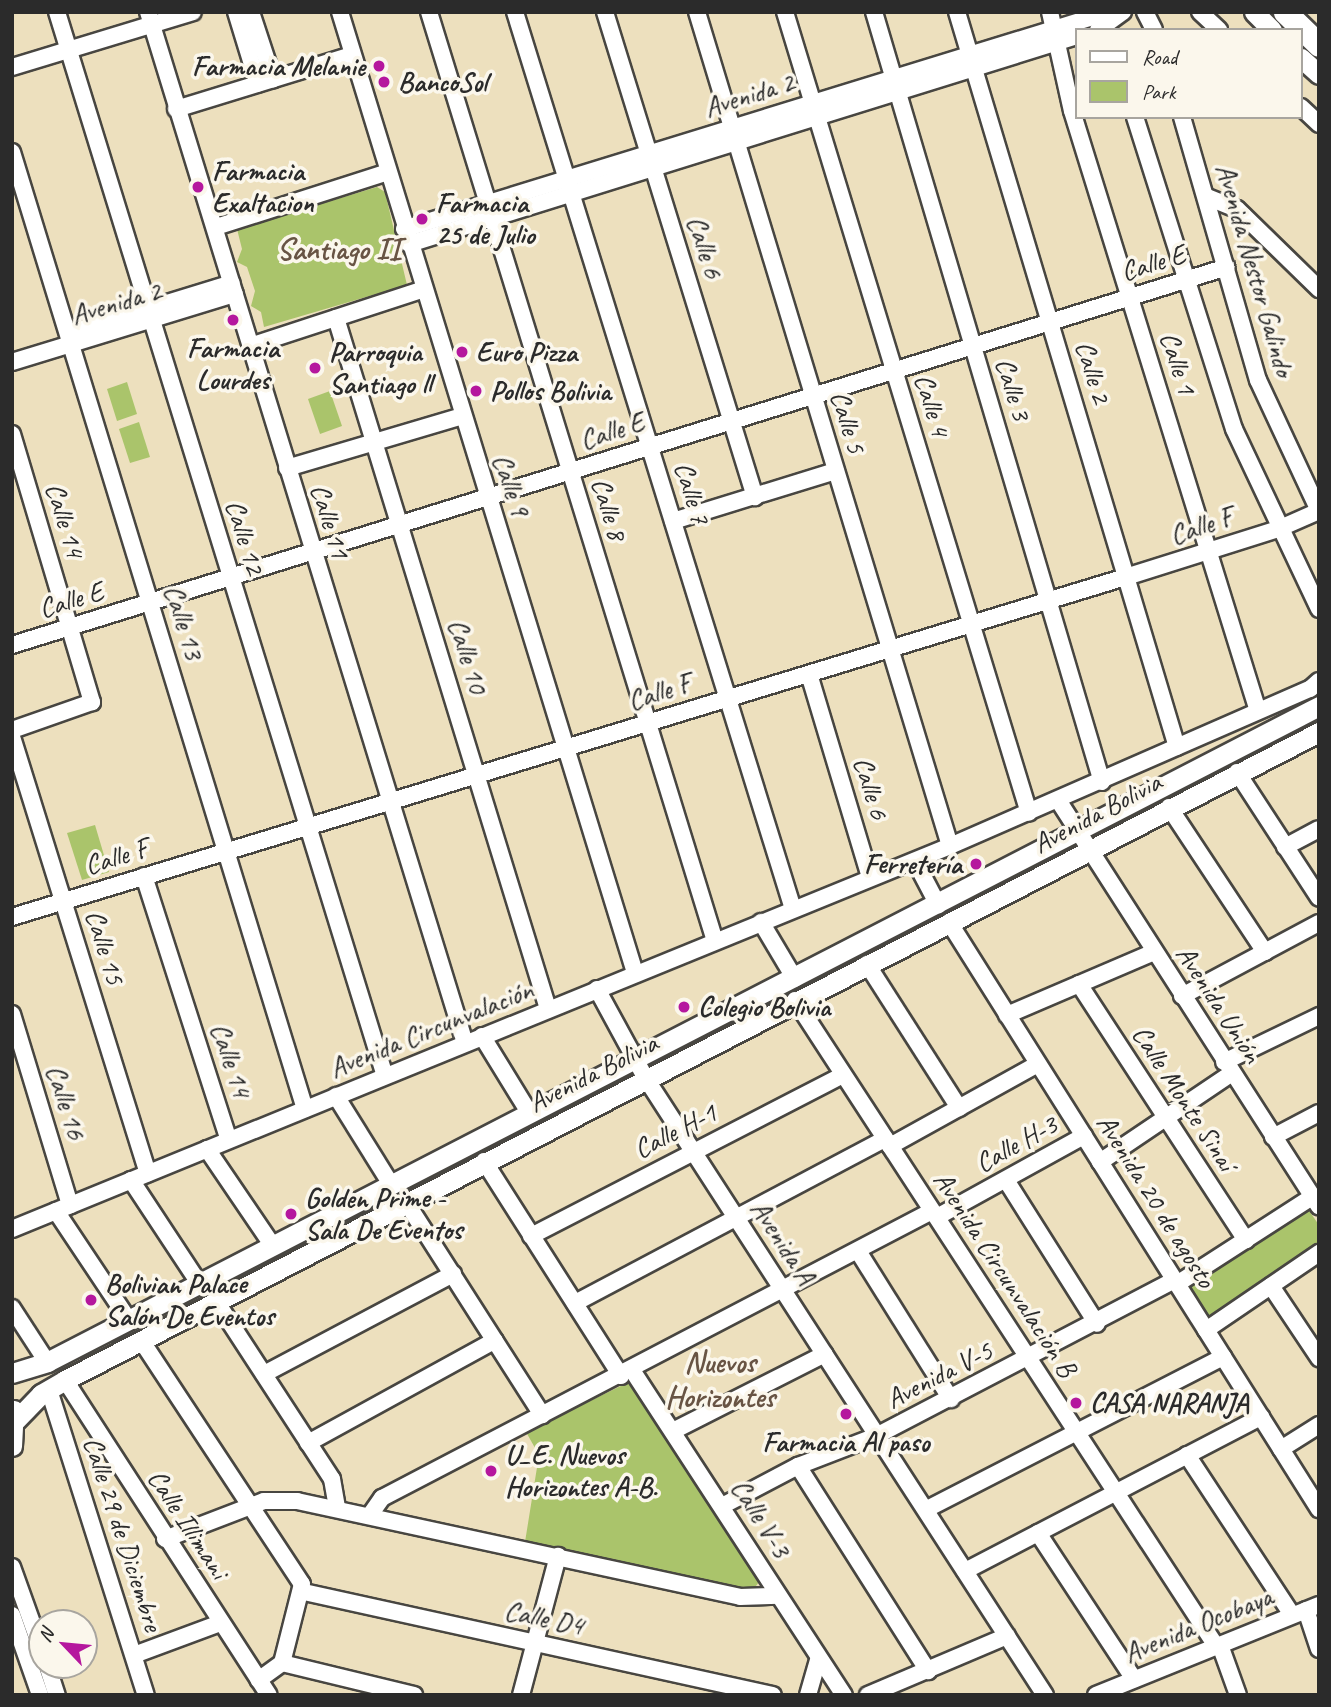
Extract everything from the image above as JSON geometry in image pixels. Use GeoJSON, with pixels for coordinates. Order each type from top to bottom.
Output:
{"type":"FeatureCollection","features":[{"type":"Feature","properties":{"kind":"highway"},"geometry":{"type":"LineString","coordinates":[[1285,12],[1301,28]]}},
{"type":"Feature","properties":{"kind":"highway"},"geometry":{"type":"LineString","coordinates":[[1307,12],[1319,24]]}},
{"type":"Feature","properties":{"kind":"highway"},"geometry":{"type":"LineString","coordinates":[[1303,29],[1319,45]]}},
{"type":"Feature","properties":{"kind":"main road"},"geometry":{"type":"LineString","coordinates":[[1254,12],[1270,28]]}},
{"type":"Feature","properties":{"kind":"main road"},"geometry":{"type":"LineString","coordinates":[[1303,60],[1319,75]]}},
{"type":"Feature","properties":{"kind":"main road","name":"Avenida Bolivia"},"geometry":{"type":"LineString","coordinates":[[14,1413],[57,1385],[484,1161],[795,979],[1074,830],[1319,706]]}},
{"type":"Feature","properties":{"kind":"main road","name":"Avenida Bolivia"},"geometry":{"type":"LineString","coordinates":[[12,1373],[47,1362],[530,1115],[796,1000],[1319,732]]}},
{"type":"Feature","properties":{"kind":"main road"},"geometry":{"type":"LineString","coordinates":[[12,1446],[14,1413]]}},
{"type":"Feature","properties":{"kind":"street","name":"Calle 12"},"geometry":{"type":"LineString","coordinates":[[57,12],[385,1076]]}},
{"type":"Feature","properties":{"kind":"street"},"geometry":{"type":"LineString","coordinates":[[12,67],[69,50],[150,18],[193,12]]}},
{"type":"Feature","properties":{"kind":"street"},"geometry":{"type":"LineString","coordinates":[[236,12],[266,82]]}},
{"type":"Feature","properties":{"kind":"street"},"geometry":{"type":"LineString","coordinates":[[251,12],[266,82]]}},
{"type":"Feature","properties":{"kind":"street","name":"Calle 9"},"geometry":{"type":"LineString","coordinates":[[340,12],[385,173],[424,289],[635,973]]}},
{"type":"Feature","properties":{"kind":"street","name":"Calle 8"},"geometry":{"type":"LineString","coordinates":[[429,12],[715,941]]}},
{"type":"Feature","properties":{"kind":"street","name":"Calle 7"},"geometry":{"type":"LineString","coordinates":[[515,12],[793,909]]}},
{"type":"Feature","properties":{"kind":"street","name":"Calle 6"},"geometry":{"type":"LineString","coordinates":[[605,12],[755,497]]}},
{"type":"Feature","properties":{"kind":"street","name":"Calle 5"},"geometry":{"type":"LineString","coordinates":[[697,12],[950,846]]}},
{"type":"Feature","properties":{"kind":"street","name":"Calle 4"},"geometry":{"type":"LineString","coordinates":[[785,12],[1029,813]]}},
{"type":"Feature","properties":{"kind":"street","name":"Calle 3"},"geometry":{"type":"LineString","coordinates":[[874,12],[1102,782]]}},
{"type":"Feature","properties":{"kind":"street","name":"Calle 2"},"geometry":{"type":"LineString","coordinates":[[957,12],[1129,576],[1177,747]]}},
{"type":"Feature","properties":{"kind":"street","name":"Calle 1"},"geometry":{"type":"LineString","coordinates":[[1050,12],[1072,111],[1258,711]]}},
{"type":"Feature","properties":{"kind":"street","name":"Avenida 2"},"geometry":{"type":"LineString","coordinates":[[1085,28],[1106,22],[1123,12]]}},
{"type":"Feature","properties":{"kind":"street"},"geometry":{"type":"LineString","coordinates":[[1145,12],[1153,28]]}},
{"type":"Feature","properties":{"kind":"street"},"geometry":{"type":"LineString","coordinates":[[1200,12],[1217,28]]}},
{"type":"Feature","properties":{"kind":"street","name":"Calle 11"},"geometry":{"type":"LineString","coordinates":[[150,18],[176,109],[216,227],[387,802],[465,1043]]}},
{"type":"Feature","properties":{"kind":"street","name":"Avenida 2"},"geometry":{"type":"LineString","coordinates":[[407,236],[1076,30]]}},
{"type":"Feature","properties":{"kind":"street","name":"Avenida 2"},"geometry":{"type":"LineString","coordinates":[[1056,36],[1076,36]]}},
{"type":"Feature","properties":{"kind":"street"},"geometry":{"type":"LineString","coordinates":[[176,109],[352,55]]}},
{"type":"Feature","properties":{"kind":"street"},"geometry":{"type":"LineString","coordinates":[[1303,109],[1319,124]]}},
{"type":"Feature","properties":{"kind":"street"},"geometry":{"type":"LineString","coordinates":[[1136,119],[1184,281],[1234,429],[1278,529],[1319,609]]}},
{"type":"Feature","properties":{"kind":"street","name":"Avenida Nestor Galindo"},"geometry":{"type":"LineString","coordinates":[[1183,119],[1258,380],[1319,511]]}},
{"type":"Feature","properties":{"kind":"street","name":"Calle 13"},"geometry":{"type":"LineString","coordinates":[[12,152],[305,1109]]}},
{"type":"Feature","properties":{"kind":"street"},"geometry":{"type":"LineString","coordinates":[[216,227],[385,173]]}},
{"type":"Feature","properties":{"kind":"street"},"geometry":{"type":"LineString","coordinates":[[1207,197],[1237,209],[1319,289]]}},
{"type":"Feature","properties":{"kind":"street","name":"Calle E"},"geometry":{"type":"LineString","coordinates":[[12,645],[1227,267]]}},
{"type":"Feature","properties":{"kind":"street","name":"Avenida 2"},"geometry":{"type":"LineString","coordinates":[[12,362],[70,339],[233,289]]}},
{"type":"Feature","properties":{"kind":"street"},"geometry":{"type":"LineString","coordinates":[[250,346],[424,289]]}},
{"type":"Feature","properties":{"kind":"street","name":"Calle 10"},"geometry":{"type":"LineString","coordinates":[[337,318],[548,1009]]}},
{"type":"Feature","properties":{"kind":"street","name":"Avenida 2"},"geometry":{"type":"LineString","coordinates":[[12,351],[70,339]]}},
{"type":"Feature","properties":{"kind":"street"},"geometry":{"type":"LineString","coordinates":[[287,468],[462,416]]}},
{"type":"Feature","properties":{"kind":"street","name":"Calle 14"},"geometry":{"type":"LineString","coordinates":[[12,434],[92,702],[12,730]]}},
{"type":"Feature","properties":{"kind":"street"},"geometry":{"type":"LineString","coordinates":[[673,521],[836,471]]}},
{"type":"Feature","properties":{"kind":"street","name":"Calle F"},"geometry":{"type":"LineString","coordinates":[[12,917],[1050,601],[1278,529],[1319,511]]}},
{"type":"Feature","properties":{"kind":"street","name":"Calle 6"},"geometry":{"type":"LineString","coordinates":[[810,674],[870,877]]}},
{"type":"Feature","properties":{"kind":"street","name":"Avenida Circunvalación"},"geometry":{"type":"LineString","coordinates":[[12,1229],[870,877],[915,861],[1102,782],[1310,689],[1319,681]]}},
{"type":"Feature","properties":{"kind":"street","name":"Calle 15"},"geometry":{"type":"LineString","coordinates":[[12,737],[149,1173]]}},
{"type":"Feature","properties":{"kind":"street"},"geometry":{"type":"LineString","coordinates":[[1237,772],[1319,898]]}},
{"type":"Feature","properties":{"kind":"street","name":"Avenida Unión"},"geometry":{"type":"LineString","coordinates":[[1058,800],[1074,830],[1316,1202]]}},
{"type":"Feature","properties":{"kind":"street"},"geometry":{"type":"LineString","coordinates":[[1169,807],[1265,952]]}},
{"type":"Feature","properties":{"kind":"street"},"geometry":{"type":"LineString","coordinates":[[1285,847],[1319,829]]}},
{"type":"Feature","properties":{"kind":"street"},"geometry":{"type":"LineString","coordinates":[[915,861],[938,905]]}},
{"type":"Feature","properties":{"kind":"street","name":"Calle 14"},"geometry":{"type":"LineString","coordinates":[[144,876],[229,1140]]}},
{"type":"Feature","properties":{"kind":"street"},"geometry":{"type":"LineString","coordinates":[[761,922],[795,979]]}},
{"type":"Feature","properties":{"kind":"street","name":"Avenida 20 de agosto"},"geometry":{"type":"LineString","coordinates":[[949,922],[1319,1509]]}},
{"type":"Feature","properties":{"kind":"street"},"geometry":{"type":"LineString","coordinates":[[1182,996],[1319,923]]}},
{"type":"Feature","properties":{"kind":"street"},"geometry":{"type":"LineString","coordinates":[[1007,1015],[1154,952]]}},
{"type":"Feature","properties":{"kind":"street"},"geometry":{"type":"LineString","coordinates":[[867,964],[959,1108]]}},
{"type":"Feature","properties":{"kind":"street","name":"Calle Monte Sinaí"},"geometry":{"type":"LineString","coordinates":[[1079,984],[1246,1240]]}},
{"type":"Feature","properties":{"kind":"street","name":"Avenida A"},"geometry":{"type":"LineString","coordinates":[[597,989],[641,1068],[693,1151],[1045,1695]]}},
{"type":"Feature","properties":{"kind":"street","name":"Avenida Circunvalación B"},"geometry":{"type":"LineString","coordinates":[[796,1000],[1029,1360],[1218,1645],[1238,1695]]}},
{"type":"Feature","properties":{"kind":"street","name":"Calle 16"},"geometry":{"type":"LineString","coordinates":[[12,1014],[63,1208],[128,1320]]}},
{"type":"Feature","properties":{"kind":"street"},"geometry":{"type":"LineString","coordinates":[[1100,1162],[1164,1118],[1228,1067],[1319,1016]]}},
{"type":"Feature","properties":{"kind":"street"},"geometry":{"type":"LineString","coordinates":[[482,1036],[530,1115]]}},
{"type":"Feature","properties":{"kind":"street"},"geometry":{"type":"LineString","coordinates":[[575,1303],[736,1218],[959,1108],[1038,1064]]}},
{"type":"Feature","properties":{"kind":"street","name":"Calle H-1"},"geometry":{"type":"LineString","coordinates":[[531,1236],[844,1074]]}},
{"type":"Feature","properties":{"kind":"street"},"geometry":{"type":"LineString","coordinates":[[336,1096],[392,1185]]}},
{"type":"Feature","properties":{"kind":"street"},"geometry":{"type":"LineString","coordinates":[[1273,1137],[1319,1114]]}},
{"type":"Feature","properties":{"kind":"street","name":"Calle H-3"},"geometry":{"type":"LineString","coordinates":[[370,1515],[382,1498],[858,1251],[1006,1180],[1084,1136]]}},
{"type":"Feature","properties":{"kind":"street"},"geometry":{"type":"LineString","coordinates":[[207,1149],[273,1246]]}},
{"type":"Feature","properties":{"kind":"street","name":"Calle V-3"},"geometry":{"type":"LineString","coordinates":[[484,1161],[575,1303],[673,1431],[818,1659],[844,1695]]}},
{"type":"Feature","properties":{"kind":"street"},"geometry":{"type":"LineString","coordinates":[[131,1180],[199,1283]]}},
{"type":"Feature","properties":{"kind":"street"},"geometry":{"type":"LineString","coordinates":[[1006,1180],[1097,1324]]}},
{"type":"Feature","properties":{"kind":"street"},"geometry":{"type":"LineString","coordinates":[[406,1202],[542,1415]]}},
{"type":"Feature","properties":{"kind":"street","name":"Avenida V-5"},"geometry":{"type":"LineString","coordinates":[[722,1506],[798,1466],[876,1437],[1029,1360],[1316,1202]]}},
{"type":"Feature","properties":{"kind":"street"},"geometry":{"type":"LineString","coordinates":[[858,1251],[951,1399]]}},
{"type":"Feature","properties":{"kind":"street"},"geometry":{"type":"LineString","coordinates":[[1206,1330],[1319,1253]]}},
{"type":"Feature","properties":{"kind":"street"},"geometry":{"type":"LineString","coordinates":[[264,1374],[453,1274]]}},
{"type":"Feature","properties":{"kind":"street"},"geometry":{"type":"LineString","coordinates":[[1271,1286],[1319,1358]]}},
{"type":"Feature","properties":{"kind":"street"},"geometry":{"type":"LineString","coordinates":[[216,1301],[332,1479],[337,1508]]}},
{"type":"Feature","properties":{"kind":"street"},"geometry":{"type":"LineString","coordinates":[[12,1308],[47,1362]]}},
{"type":"Feature","properties":{"kind":"street"},"geometry":{"type":"LineString","coordinates":[[141,1340],[251,1506],[304,1592],[282,1662],[262,1690]]}},
{"type":"Feature","properties":{"kind":"street"},"geometry":{"type":"LineString","coordinates":[[308,1443],[495,1340]]}},
{"type":"Feature","properties":{"kind":"street"},"geometry":{"type":"LineString","coordinates":[[673,1431],[825,1354]]}},
{"type":"Feature","properties":{"kind":"street"},"geometry":{"type":"LineString","coordinates":[[927,1509],[1223,1357]]}},
{"type":"Feature","properties":{"kind":"street","name":"Calle Illimani"},"geometry":{"type":"LineString","coordinates":[[57,1385],[90,1419],[262,1690]]}},
{"type":"Feature","properties":{"kind":"street","name":"Calle 29 de Diciembre"},"geometry":{"type":"LineString","coordinates":[[57,1385],[63,1434],[146,1695]]}},
{"type":"Feature","properties":{"kind":"street"},"geometry":{"type":"LineString","coordinates":[[965,1572],[1261,1417]]}},
{"type":"Feature","properties":{"kind":"street"},"geometry":{"type":"LineString","coordinates":[[63,1434],[90,1419]]}},
{"type":"Feature","properties":{"kind":"street"},"geometry":{"type":"LineString","coordinates":[[1281,1449],[1319,1426]]}},
{"type":"Feature","properties":{"kind":"street"},"geometry":{"type":"LineString","coordinates":[[1187,1455],[1306,1610],[1319,1649]]}},
{"type":"Feature","properties":{"kind":"street"},"geometry":{"type":"LineString","coordinates":[[798,1466],[928,1671]]}},
{"type":"Feature","properties":{"kind":"street"},"geometry":{"type":"LineString","coordinates":[[165,1539],[251,1506],[280,1499],[370,1515],[740,1597],[778,1596]]}},
{"type":"Feature","properties":{"kind":"street"},"geometry":{"type":"LineString","coordinates":[[1038,1533],[1134,1679]]}},
{"type":"Feature","properties":{"kind":"street"},"geometry":{"type":"LineString","coordinates":[[521,1695],[558,1556]]}},
{"type":"Feature","properties":{"kind":"street"},"geometry":{"type":"LineString","coordinates":[[12,1567],[28,1612]]}},
{"type":"Feature","properties":{"kind":"street","name":"Calle D4"},"geometry":{"type":"LineString","coordinates":[[304,1592],[772,1695]]}},
{"type":"Feature","properties":{"kind":"street","name":"Avenida Ocobaya"},"geometry":{"type":"LineString","coordinates":[[1096,1695],[1306,1610]]}},
{"type":"Feature","properties":{"kind":"street"},"geometry":{"type":"LineString","coordinates":[[12,1615],[40,1695]]}},
{"type":"Feature","properties":{"kind":"street"},"geometry":{"type":"LineString","coordinates":[[134,1655],[220,1623]]}},
{"type":"Feature","properties":{"kind":"street"},"geometry":{"type":"LineString","coordinates":[[868,1695],[1007,1636]]}},
{"type":"Feature","properties":{"kind":"street"},"geometry":{"type":"LineString","coordinates":[[808,1695],[818,1659]]}},
{"type":"Feature","properties":{"kind":"street"},"geometry":{"type":"LineString","coordinates":[[282,1662],[414,1695]]}},
{"type":"Feature","properties":{"kind":"green space"},"geometry":{"type":"Polygon","coordinates":[[[377,187],[385,192],[407,285],[264,327],[261,312],[251,306],[255,291],[247,267],[237,262],[242,249],[237,229],[377,187]]]}},
{"type":"Feature","properties":{"kind":"green space"},"geometry":{"type":"Polygon","coordinates":[[[127,382],[137,414],[117,421],[107,389],[127,382]]]}},
{"type":"Feature","properties":{"kind":"green space"},"geometry":{"type":"Polygon","coordinates":[[[330,391],[342,426],[320,434],[308,399],[330,391]]]}},
{"type":"Feature","properties":{"kind":"green space"},"geometry":{"type":"Polygon","coordinates":[[[139,422],[150,457],[130,463],[119,429],[139,422]]]}},
{"type":"Feature","properties":{"kind":"green space"},"geometry":{"type":"Polygon","coordinates":[[[95,825],[109,872],[82,880],[67,833],[95,825]]]}},
{"type":"Feature","properties":{"kind":"green space"},"geometry":{"type":"Polygon","coordinates":[[[1305,1205],[1319,1225],[1319,1246],[1211,1319],[1187,1284],[1305,1205]]]}},
{"type":"Feature","properties":{"kind":"green space"},"geometry":{"type":"Polygon","coordinates":[[[627,1383],[634,1385],[762,1578],[753,1590],[525,1542],[539,1455],[526,1432],[627,1383]]]}},
{"type":"Feature","properties":{"kind":"place","name":"Farmacia Melanie"},"geometry":{"type":"Point","coordinates":[379,66]}},
{"type":"Feature","properties":{"kind":"place","name":"BancoSol"},"geometry":{"type":"Point","coordinates":[384,82]}},
{"type":"Feature","properties":{"kind":"place","name":"Farmacia Exaltacion"},"geometry":{"type":"Point","coordinates":[198,187]}},
{"type":"Feature","properties":{"kind":"place","name":"Farmacia 25 de Julio"},"geometry":{"type":"Point","coordinates":[422,219]}},
{"type":"Feature","properties":{"kind":"place","name":"Farmacia Lourdes"},"geometry":{"type":"Point","coordinates":[233,320]}},
{"type":"Feature","properties":{"kind":"place","name":"Euro Pizza"},"geometry":{"type":"Point","coordinates":[462,352]}},
{"type":"Feature","properties":{"kind":"place","name":"Parroquia Santiago ll"},"geometry":{"type":"Point","coordinates":[315,368]}},
{"type":"Feature","properties":{"kind":"place","name":"Pollos Bolivia"},"geometry":{"type":"Point","coordinates":[476,391]}},
{"type":"Feature","properties":{"kind":"place","name":"Ferretería"},"geometry":{"type":"Point","coordinates":[976,864]}},
{"type":"Feature","properties":{"kind":"place","name":"Colegio Bolivia"},"geometry":{"type":"Point","coordinates":[684,1007]}},
{"type":"Feature","properties":{"kind":"place","name":"Golden Prime - Sala De Eventos"},"geometry":{"type":"Point","coordinates":[291,1214]}},
{"type":"Feature","properties":{"kind":"place","name":"Bolivian Palace Salón De Eventos"},"geometry":{"type":"Point","coordinates":[91,1300]}},
{"type":"Feature","properties":{"kind":"place","name":"CASA NARANJA"},"geometry":{"type":"Point","coordinates":[1076,1403]}},
{"type":"Feature","properties":{"kind":"place","name":"Farmacia Al paso"},"geometry":{"type":"Point","coordinates":[846,1414]}},
{"type":"Feature","properties":{"kind":"place","name":"U_E. Nuevos Horizontes A-B."},"geometry":{"type":"Point","coordinates":[491,1471]}},
{"type":"Feature","properties":{"kind":"district","name":"Santiago II"},"geometry":{"type":"Point","coordinates":[339,249]}},
{"type":"Feature","properties":{"kind":"district","name":"Nuevos Horizontes"},"geometry":{"type":"Point","coordinates":[720,1379]}}]}
